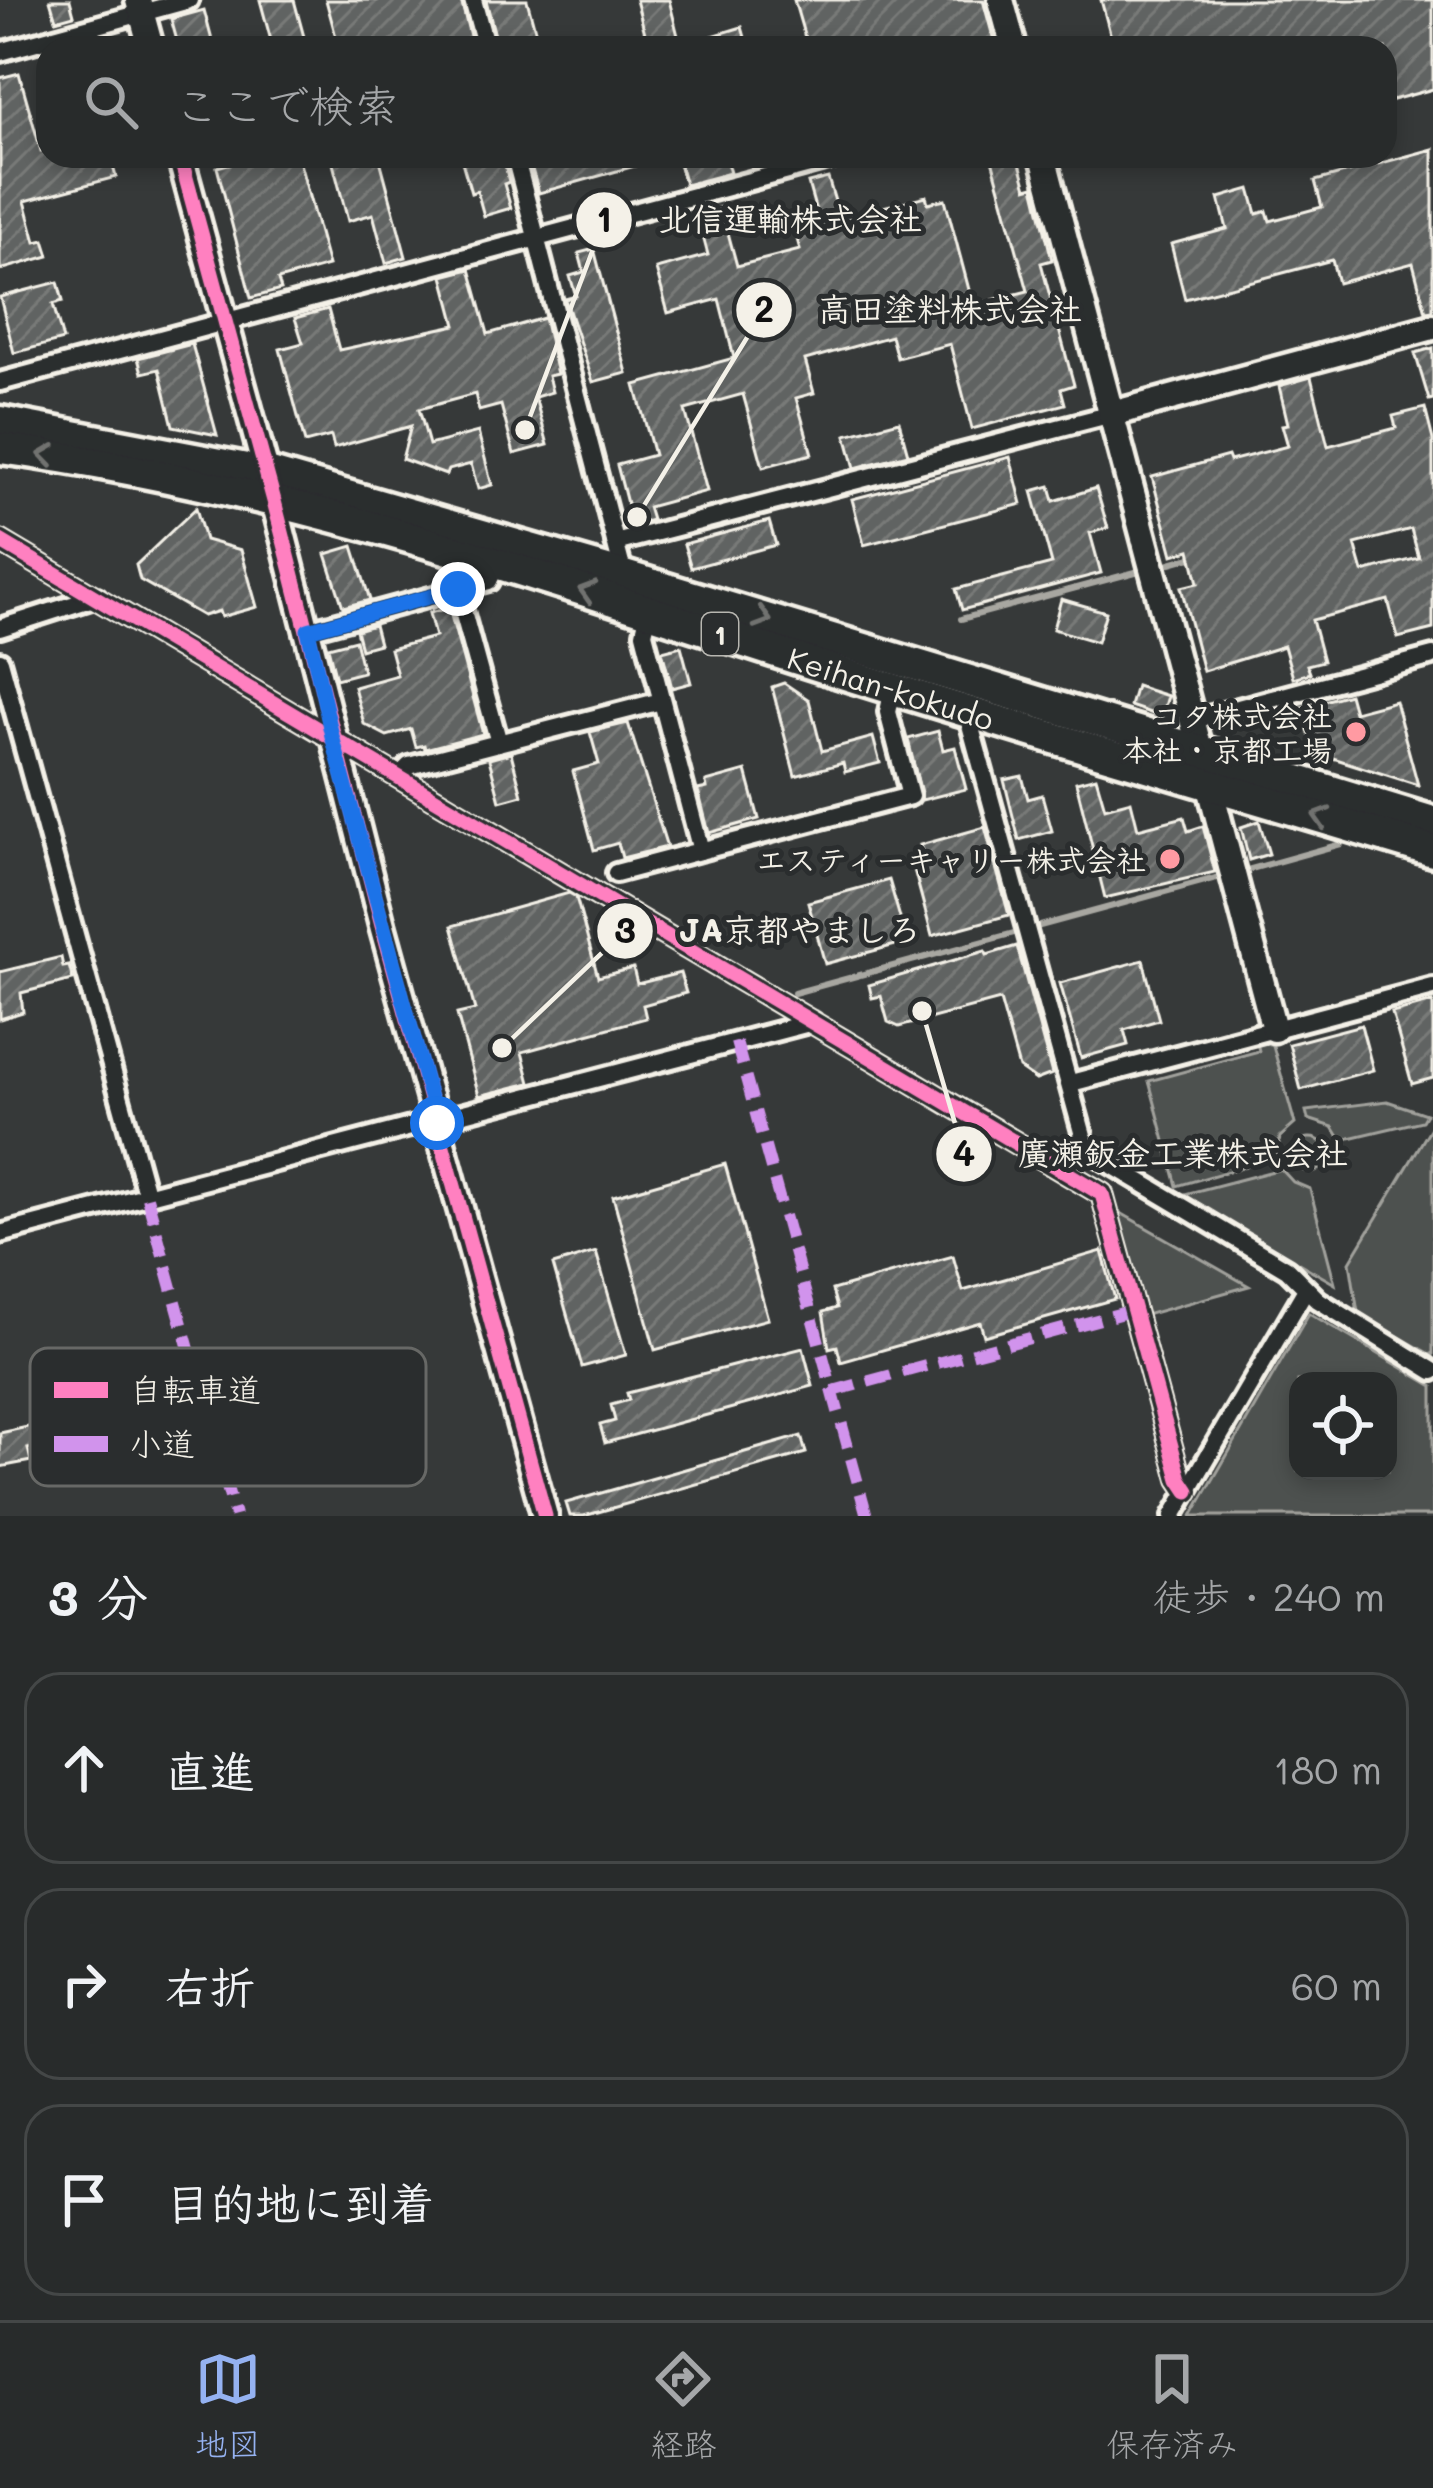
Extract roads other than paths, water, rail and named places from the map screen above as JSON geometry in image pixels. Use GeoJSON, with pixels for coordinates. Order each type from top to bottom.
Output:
{"type":"FeatureCollection","features":[{"type":"Feature","properties":{"kind":"highway","name":"Keihan-kokudo"},"geometry":{"type":"LineString","coordinates":[[0,422],[624,575],[1433,822]]}},
{"type":"Feature","properties":{"kind":"highway","name":"Keihan-kokudo"},"geometry":{"type":"LineString","coordinates":[[0,448],[270,487],[893,689],[1433,851]]}},
{"type":"Feature","properties":{"kind":"street"},"geometry":{"type":"LineString","coordinates":[[50,36],[140,7],[189,0]]}},
{"type":"Feature","properties":{"kind":"street"},"geometry":{"type":"LineString","coordinates":[[473,0],[483,36]]}},
{"type":"Feature","properties":{"kind":"street"},"geometry":{"type":"LineString","coordinates":[[1001,0],[1011,36]]}},
{"type":"Feature","properties":{"kind":"street"},"geometry":{"type":"LineString","coordinates":[[140,7],[148,36]]}},
{"type":"Feature","properties":{"kind":"street"},"geometry":{"type":"LineString","coordinates":[[0,52],[36,40]]}},
{"type":"Feature","properties":{"kind":"street"},"geometry":{"type":"LineString","coordinates":[[183,168],[545,1516]]}},
{"type":"Feature","properties":{"kind":"street"},"geometry":{"type":"LineString","coordinates":[[518,168],[624,575]]}},
{"type":"Feature","properties":{"kind":"street"},"geometry":{"type":"LineString","coordinates":[[0,382],[798,168]]}},
{"type":"Feature","properties":{"kind":"street"},"geometry":{"type":"LineString","coordinates":[[1046,168],[1274,1029]]}},
{"type":"Feature","properties":{"kind":"street"},"geometry":{"type":"LineString","coordinates":[[615,542],[1433,327]]}},
{"type":"Feature","properties":{"kind":"street"},"geometry":{"type":"LineString","coordinates":[[0,541],[1102,1194],[1180,1479],[1188,1491]]}},
{"type":"Feature","properties":{"kind":"street"},"geometry":{"type":"LineString","coordinates":[[308,630],[489,581],[497,563]]}},
{"type":"Feature","properties":{"kind":"street"},"geometry":{"type":"LineString","coordinates":[[458,589],[500,743]]}},
{"type":"Feature","properties":{"kind":"street"},"geometry":{"type":"LineString","coordinates":[[0,628],[97,597]]}},
{"type":"Feature","properties":{"kind":"street"},"geometry":{"type":"LineString","coordinates":[[649,611],[644,633],[701,851]]}},
{"type":"Feature","properties":{"kind":"street"},"geometry":{"type":"LineString","coordinates":[[1193,720],[1433,656]]}},
{"type":"Feature","properties":{"kind":"street"},"geometry":{"type":"LineString","coordinates":[[0,662],[147,1197]]}},
{"type":"Feature","properties":{"kind":"street"},"geometry":{"type":"LineString","coordinates":[[616,873],[910,796],[888,712],[893,689]]}},
{"type":"Feature","properties":{"kind":"street"},"geometry":{"type":"LineString","coordinates":[[400,775],[409,766],[661,701]]}},
{"type":"Feature","properties":{"kind":"street"},"geometry":{"type":"LineString","coordinates":[[966,710],[1087,1150],[1288,1269],[1341,1316],[1433,1371]]}},
{"type":"Feature","properties":{"kind":"street"},"geometry":{"type":"LineString","coordinates":[[1071,1083],[1433,988]]}},
{"type":"Feature","properties":{"kind":"street"},"geometry":{"type":"LineString","coordinates":[[0,1234],[813,1022]]}},
{"type":"Feature","properties":{"kind":"street"},"geometry":{"type":"LineString","coordinates":[[1173,1516],[1306,1289]]}},
{"type":"Feature","properties":{"kind":"waterway"},"geometry":{"type":"LineString","coordinates":[[1156,567],[1195,556]]}},
{"type":"Feature","properties":{"kind":"waterway"},"geometry":{"type":"LineString","coordinates":[[961,619],[1143,570]]}},
{"type":"Feature","properties":{"kind":"waterway"},"geometry":{"type":"LineString","coordinates":[[1240,872],[1341,844]]}},
{"type":"Feature","properties":{"kind":"waterway"},"geometry":{"type":"LineString","coordinates":[[794,993],[1227,875]]}},
{"type":"Feature","properties":{"kind":"place","name":"北信運輸株式会社"},"geometry":{"type":"Point","coordinates":[525,430]}},
{"type":"Feature","properties":{"kind":"place","name":"高田塗料株式会社"},"geometry":{"type":"Point","coordinates":[637,517]}},
{"type":"Feature","properties":{"kind":"place","name":"コタ株式会社 本社・京都工場"},"geometry":{"type":"Point","coordinates":[1356,732]}},
{"type":"Feature","properties":{"kind":"place","name":"エスティーキャリー株式会社"},"geometry":{"type":"Point","coordinates":[1170,859]}},
{"type":"Feature","properties":{"kind":"place","name":"廣瀬鈑金工業株式会社"},"geometry":{"type":"Point","coordinates":[922,1011]}},
{"type":"Feature","properties":{"kind":"place","name":"JA京都やましろ"},"geometry":{"type":"Point","coordinates":[502,1048]}}]}
